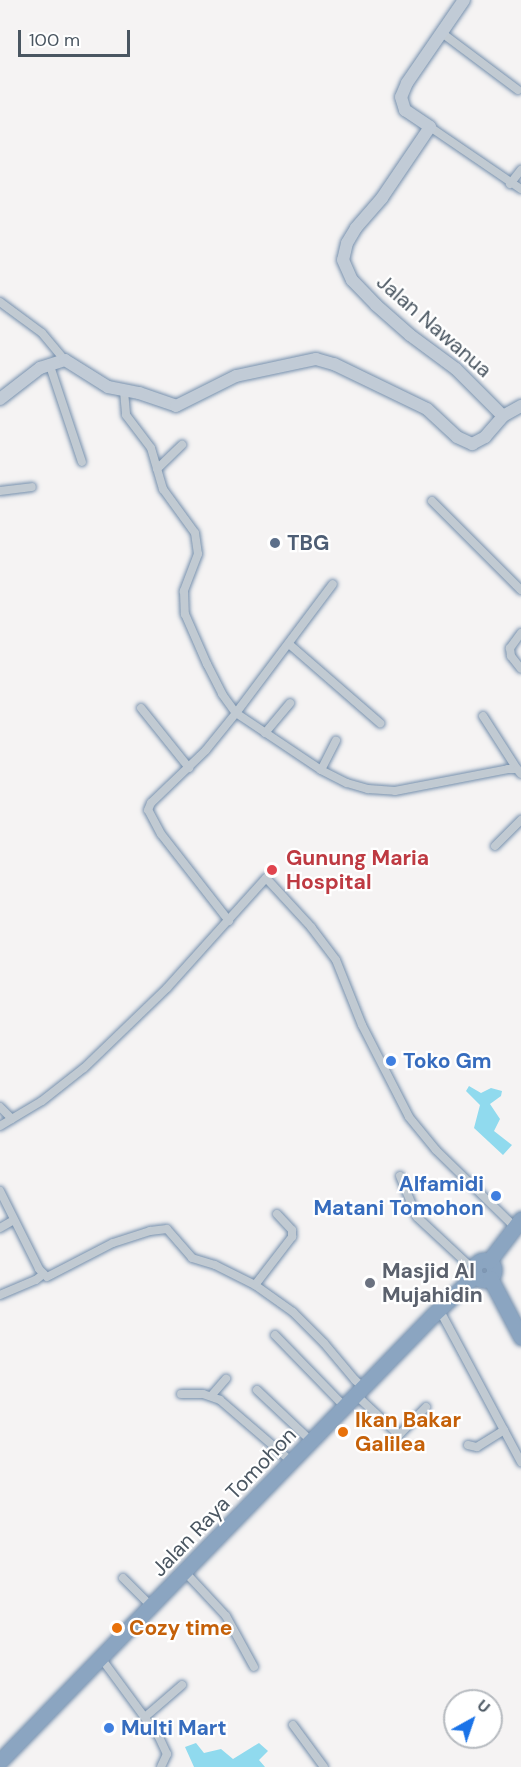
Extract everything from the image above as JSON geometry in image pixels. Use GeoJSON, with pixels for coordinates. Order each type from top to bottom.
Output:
{"type":"FeatureCollection","features":[{"type":"Feature","properties":{"kind":"highway"},"geometry":{"type":"LineString","coordinates":[[519,1223],[489,1261],[494,1268],[480,1274],[500,1293],[521,1337]]}},
{"type":"Feature","properties":{"kind":"highway","name":"Jalan Raya Tomohon"},"geometry":{"type":"LineString","coordinates":[[1,1760],[361,1392],[439,1309],[480,1274]]}},
{"type":"Feature","properties":{"kind":"main road"},"geometry":{"type":"LineString","coordinates":[[430,127],[405,110],[400,97],[407,83],[464,0]]}},
{"type":"Feature","properties":{"kind":"main road","name":"Jalan Nawanua"},"geometry":{"type":"LineString","coordinates":[[430,127],[382,198],[356,228],[347,243],[343,260],[352,280],[376,306],[410,335],[451,364],[503,416]]}},
{"type":"Feature","properties":{"kind":"main road"},"geometry":{"type":"LineString","coordinates":[[0,399],[40,368],[64,360],[96,381],[176,406],[236,376],[316,359],[334,364],[427,409],[457,437],[472,444],[485,437],[503,416],[521,405]]}},
{"type":"Feature","properties":{"kind":"street"},"geometry":{"type":"LineString","coordinates":[[442,33],[518,90]]}},
{"type":"Feature","properties":{"kind":"street"},"geometry":{"type":"LineString","coordinates":[[430,127],[521,189]]}},
{"type":"Feature","properties":{"kind":"street"},"geometry":{"type":"LineString","coordinates":[[510,183],[521,170]]}},
{"type":"Feature","properties":{"kind":"street"},"geometry":{"type":"LineString","coordinates":[[0,302],[42,333],[64,360]]}},
{"type":"Feature","properties":{"kind":"street"},"geometry":{"type":"LineString","coordinates":[[50,366],[82,462]]}},
{"type":"Feature","properties":{"kind":"street"},"geometry":{"type":"LineString","coordinates":[[124,391],[126,415],[151,448],[164,489],[190,524],[198,541],[195,567],[184,591],[185,614],[222,694],[236,713],[321,770],[347,783],[368,789],[395,791],[453,779],[519,771],[483,716]]}},
{"type":"Feature","properties":{"kind":"street"},"geometry":{"type":"LineString","coordinates":[[157,469],[182,445]]}},
{"type":"Feature","properties":{"kind":"street"},"geometry":{"type":"LineString","coordinates":[[0,491],[32,487]]}},
{"type":"Feature","properties":{"kind":"street"},"geometry":{"type":"LineString","coordinates":[[432,501],[521,590]]}},
{"type":"Feature","properties":{"kind":"street"},"geometry":{"type":"LineString","coordinates":[[229,921],[167,842],[149,813],[151,803],[189,768],[236,713],[333,584]]}},
{"type":"Feature","properties":{"kind":"street"},"geometry":{"type":"LineString","coordinates":[[521,633],[510,648],[511,656],[521,669]]}},
{"type":"Feature","properties":{"kind":"street"},"geometry":{"type":"LineString","coordinates":[[289,644],[380,723]]}},
{"type":"Feature","properties":{"kind":"street"},"geometry":{"type":"LineString","coordinates":[[265,733],[290,703]]}},
{"type":"Feature","properties":{"kind":"street"},"geometry":{"type":"LineString","coordinates":[[141,708],[189,768]]}},
{"type":"Feature","properties":{"kind":"street"},"geometry":{"type":"LineString","coordinates":[[321,770],[336,741]]}},
{"type":"Feature","properties":{"kind":"street"},"geometry":{"type":"LineString","coordinates":[[495,846],[521,820]]}},
{"type":"Feature","properties":{"kind":"street"},"geometry":{"type":"LineString","coordinates":[[0,1126],[84,1068],[167,988],[266,878],[336,960],[362,1025],[409,1117],[436,1150],[519,1223]]}},
{"type":"Feature","properties":{"kind":"street"},"geometry":{"type":"LineString","coordinates":[[0,1107],[12,1119]]}},
{"type":"Feature","properties":{"kind":"street"},"geometry":{"type":"LineString","coordinates":[[400,1176],[417,1217],[480,1274]]}},
{"type":"Feature","properties":{"kind":"street"},"geometry":{"type":"LineString","coordinates":[[0,1191],[42,1275],[46,1277],[54,1275],[113,1243],[162,1228],[172,1233],[192,1258],[225,1269],[255,1285],[293,1312],[324,1343],[355,1380],[361,1392],[397,1434],[401,1434],[426,1407]]}},
{"type":"Feature","properties":{"kind":"street"},"geometry":{"type":"LineString","coordinates":[[255,1285],[292,1237],[292,1230],[277,1214]]}},
{"type":"Feature","properties":{"kind":"street"},"geometry":{"type":"LineString","coordinates":[[0,1228],[14,1220]]}},
{"type":"Feature","properties":{"kind":"street"},"geometry":{"type":"LineString","coordinates":[[0,1295],[36,1281],[42,1275]]}},
{"type":"Feature","properties":{"kind":"street"},"geometry":{"type":"LineString","coordinates":[[439,1309],[521,1462]]}},
{"type":"Feature","properties":{"kind":"street"},"geometry":{"type":"LineString","coordinates":[[274,1335],[345,1407]]}},
{"type":"Feature","properties":{"kind":"street"},"geometry":{"type":"LineString","coordinates":[[211,1396],[226,1379]]}},
{"type":"Feature","properties":{"kind":"street"},"geometry":{"type":"LineString","coordinates":[[257,1390],[312,1442]]}},
{"type":"Feature","properties":{"kind":"street"},"geometry":{"type":"LineString","coordinates":[[181,1394],[211,1396],[233,1410],[292,1462]]}},
{"type":"Feature","properties":{"kind":"street"},"geometry":{"type":"LineString","coordinates":[[468,1445],[477,1447],[504,1430]]}},
{"type":"Feature","properties":{"kind":"street"},"geometry":{"type":"LineString","coordinates":[[185,1572],[226,1616],[254,1667]]}},
{"type":"Feature","properties":{"kind":"street"},"geometry":{"type":"LineString","coordinates":[[123,1578],[151,1606]]}},
{"type":"Feature","properties":{"kind":"street"},"geometry":{"type":"LineString","coordinates":[[101,1658],[164,1746],[163,1763],[172,1767]]}},
{"type":"Feature","properties":{"kind":"street"},"geometry":{"type":"LineString","coordinates":[[145,1717],[182,1685]]}},
{"type":"Feature","properties":{"kind":"street"},"geometry":{"type":"LineString","coordinates":[[293,1725],[324,1767]]}},
{"type":"Feature","properties":{"kind":"water"},"geometry":{"type":"Polygon","coordinates":[[[469,1086],[481,1093],[491,1088],[502,1091],[501,1096],[490,1104],[500,1119],[494,1131],[512,1145],[503,1155],[474,1128],[480,1105],[466,1091],[469,1086]]]}},
{"type":"Feature","properties":{"kind":"water"},"geometry":{"type":"Polygon","coordinates":[[[196,1743],[204,1753],[221,1749],[233,1759],[259,1743],[268,1751],[259,1760],[265,1767],[194,1767],[185,1747],[196,1743]]]}},
{"type":"Feature","properties":{"kind":"place","name":"TBG"},"geometry":{"type":"Point","coordinates":[275,543]}},
{"type":"Feature","properties":{"kind":"place","name":"Gunung Maria Hospital"},"geometry":{"type":"Point","coordinates":[272,870]}},
{"type":"Feature","properties":{"kind":"place","name":"Toko Gm"},"geometry":{"type":"Point","coordinates":[391,1061]}},
{"type":"Feature","properties":{"kind":"place","name":"Alfamidi Matani Tomohon"},"geometry":{"type":"Point","coordinates":[496,1196]}},
{"type":"Feature","properties":{"kind":"place","name":"Masjid Al Mujahidin"},"geometry":{"type":"Point","coordinates":[370,1283]}},
{"type":"Feature","properties":{"kind":"place","name":"Ikan Bakar Galilea"},"geometry":{"type":"Point","coordinates":[343,1432]}},
{"type":"Feature","properties":{"kind":"place","name":"Cozy time"},"geometry":{"type":"Point","coordinates":[117,1628]}},
{"type":"Feature","properties":{"kind":"place","name":"Multi Mart"},"geometry":{"type":"Point","coordinates":[109,1728]}}]}
